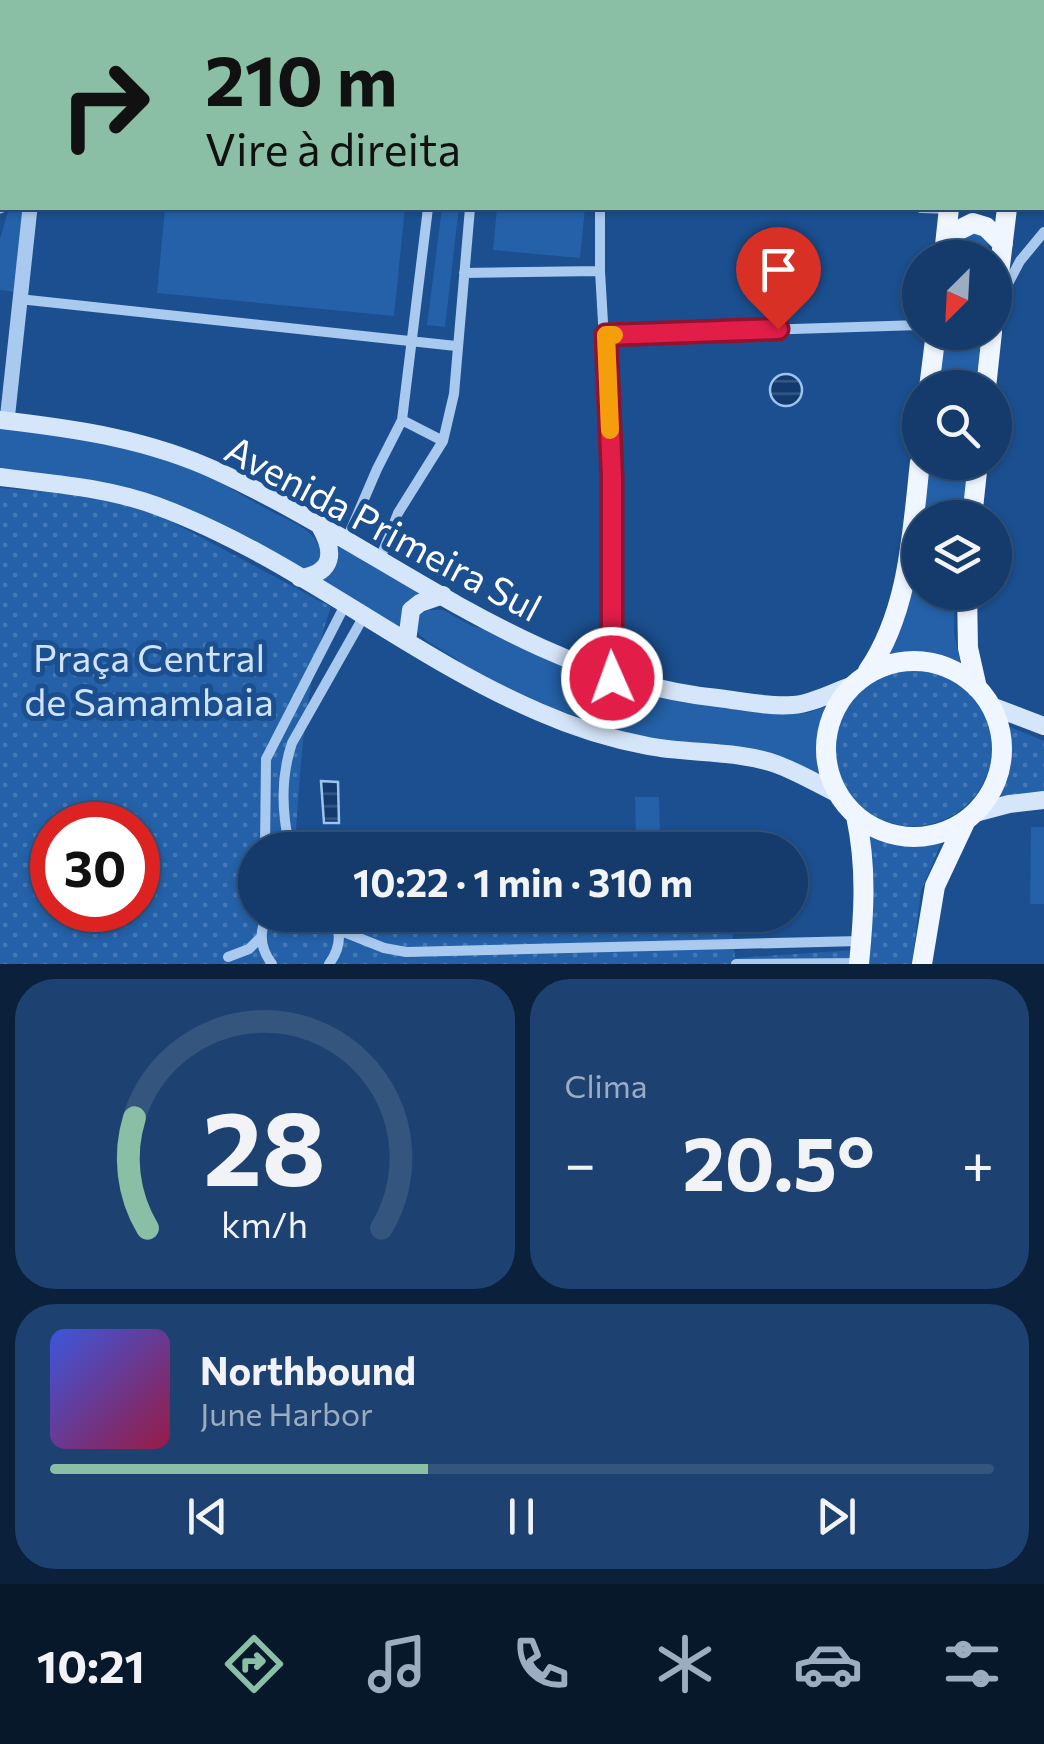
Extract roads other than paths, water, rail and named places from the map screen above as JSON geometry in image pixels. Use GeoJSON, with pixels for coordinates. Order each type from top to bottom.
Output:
{"type":"FeatureCollection","features":[{"type":"Feature","properties":{"kind":"main road"},"geometry":{"type":"LineString","coordinates":[[946,240],[949,210]]}},
{"type":"Feature","properties":{"kind":"main road"},"geometry":{"type":"LineString","coordinates":[[1003,240],[1007,210]]}},
{"type":"Feature","properties":{"kind":"main road"},"geometry":{"type":"LineString","coordinates":[[951,240],[955,232],[973,223],[986,227],[999,240]]}},
{"type":"Feature","properties":{"kind":"main road","name":"Avenida Primeira Sul"},"geometry":{"type":"LineString","coordinates":[[4,420],[88,430],[157,446],[239,481],[522,640],[612,678],[700,697],[797,705],[858,680]]}},
{"type":"Feature","properties":{"kind":"main road"},"geometry":{"type":"LineString","coordinates":[[0,476],[86,488],[158,506],[214,531],[471,679],[539,712],[647,746],[773,763],[838,794]]}},
{"type":"Feature","properties":{"kind":"main road"},"geometry":{"type":"LineString","coordinates":[[917,480],[900,601],[887,642],[834,710],[826,738],[827,767],[838,794],[856,816],[882,831],[911,837],[940,833],[971,816],[1044,800]]}},
{"type":"Feature","properties":{"kind":"main road"},"geometry":{"type":"LineString","coordinates":[[300,578],[321,573],[330,558],[330,544],[320,526]]}},
{"type":"Feature","properties":{"kind":"main road"},"geometry":{"type":"LineString","coordinates":[[406,641],[411,610],[443,596]]}},
{"type":"Feature","properties":{"kind":"main road"},"geometry":{"type":"LineString","coordinates":[[922,964],[935,886],[971,816],[990,794],[999,773],[1002,750],[999,727],[978,688],[968,648],[967,610]]}},
{"type":"Feature","properties":{"kind":"main road"},"geometry":{"type":"LineString","coordinates":[[858,680],[885,665],[928,662],[955,671],[978,688]]}},
{"type":"Feature","properties":{"kind":"main road"},"geometry":{"type":"LineString","coordinates":[[582,728],[596,727],[614,710],[612,678]]}},
{"type":"Feature","properties":{"kind":"main road"},"geometry":{"type":"LineString","coordinates":[[990,706],[1044,726]]}},
{"type":"Feature","properties":{"kind":"main road"},"geometry":{"type":"LineString","coordinates":[[856,816],[866,884],[860,964]]}},
{"type":"Feature","properties":{"kind":"street"},"geometry":{"type":"LineString","coordinates":[[4,420],[30,210]]}},
{"type":"Feature","properties":{"kind":"street"},"geometry":{"type":"LineString","coordinates":[[346,541],[376,469],[402,420],[428,210]]}},
{"type":"Feature","properties":{"kind":"street"},"geometry":{"type":"LineString","coordinates":[[380,559],[398,513],[443,441],[454,394],[470,210]]}},
{"type":"Feature","properties":{"kind":"street"},"geometry":{"type":"LineString","coordinates":[[600,210],[612,477],[612,678]]}},
{"type":"Feature","properties":{"kind":"street"},"geometry":{"type":"LineString","coordinates":[[1012,277],[1044,232]]}},
{"type":"Feature","properties":{"kind":"street"},"geometry":{"type":"LineString","coordinates":[[464,273],[600,271]]}},
{"type":"Feature","properties":{"kind":"street"},"geometry":{"type":"LineString","coordinates":[[19,299],[456,346]]}},
{"type":"Feature","properties":{"kind":"street"},"geometry":{"type":"LineString","coordinates":[[606,335],[902,327]]}},
{"type":"Feature","properties":{"kind":"street"},"geometry":{"type":"LineString","coordinates":[[402,420],[443,441]]}},
{"type":"Feature","properties":{"kind":"street"},"geometry":{"type":"LineString","coordinates":[[265,832],[266,759],[345,605]]}},
{"type":"Feature","properties":{"kind":"street"},"geometry":{"type":"LineString","coordinates":[[287,832],[283,810],[285,764],[292,743],[364,616]]}},
{"type":"Feature","properties":{"kind":"street"},"geometry":{"type":"LineString","coordinates":[[263,932],[264,953],[272,964]]}},
{"type":"Feature","properties":{"kind":"street"},"geometry":{"type":"LineString","coordinates":[[329,964],[339,946],[339,932]]}},
{"type":"Feature","properties":{"kind":"street"},"geometry":{"type":"LineString","coordinates":[[344,932],[406,952],[862,940]]}},
{"type":"Feature","properties":{"kind":"street"},"geometry":{"type":"LineString","coordinates":[[228,957],[249,948],[261,937]]}},
{"type":"Feature","properties":{"kind":"street"},"geometry":{"type":"LineString","coordinates":[[736,964],[860,964]]}},
{"type":"Feature","properties":{"kind":"park label","name":"Praça Central de Samambaia"},"geometry":{"type":"Point","coordinates":[149,678]}}]}
